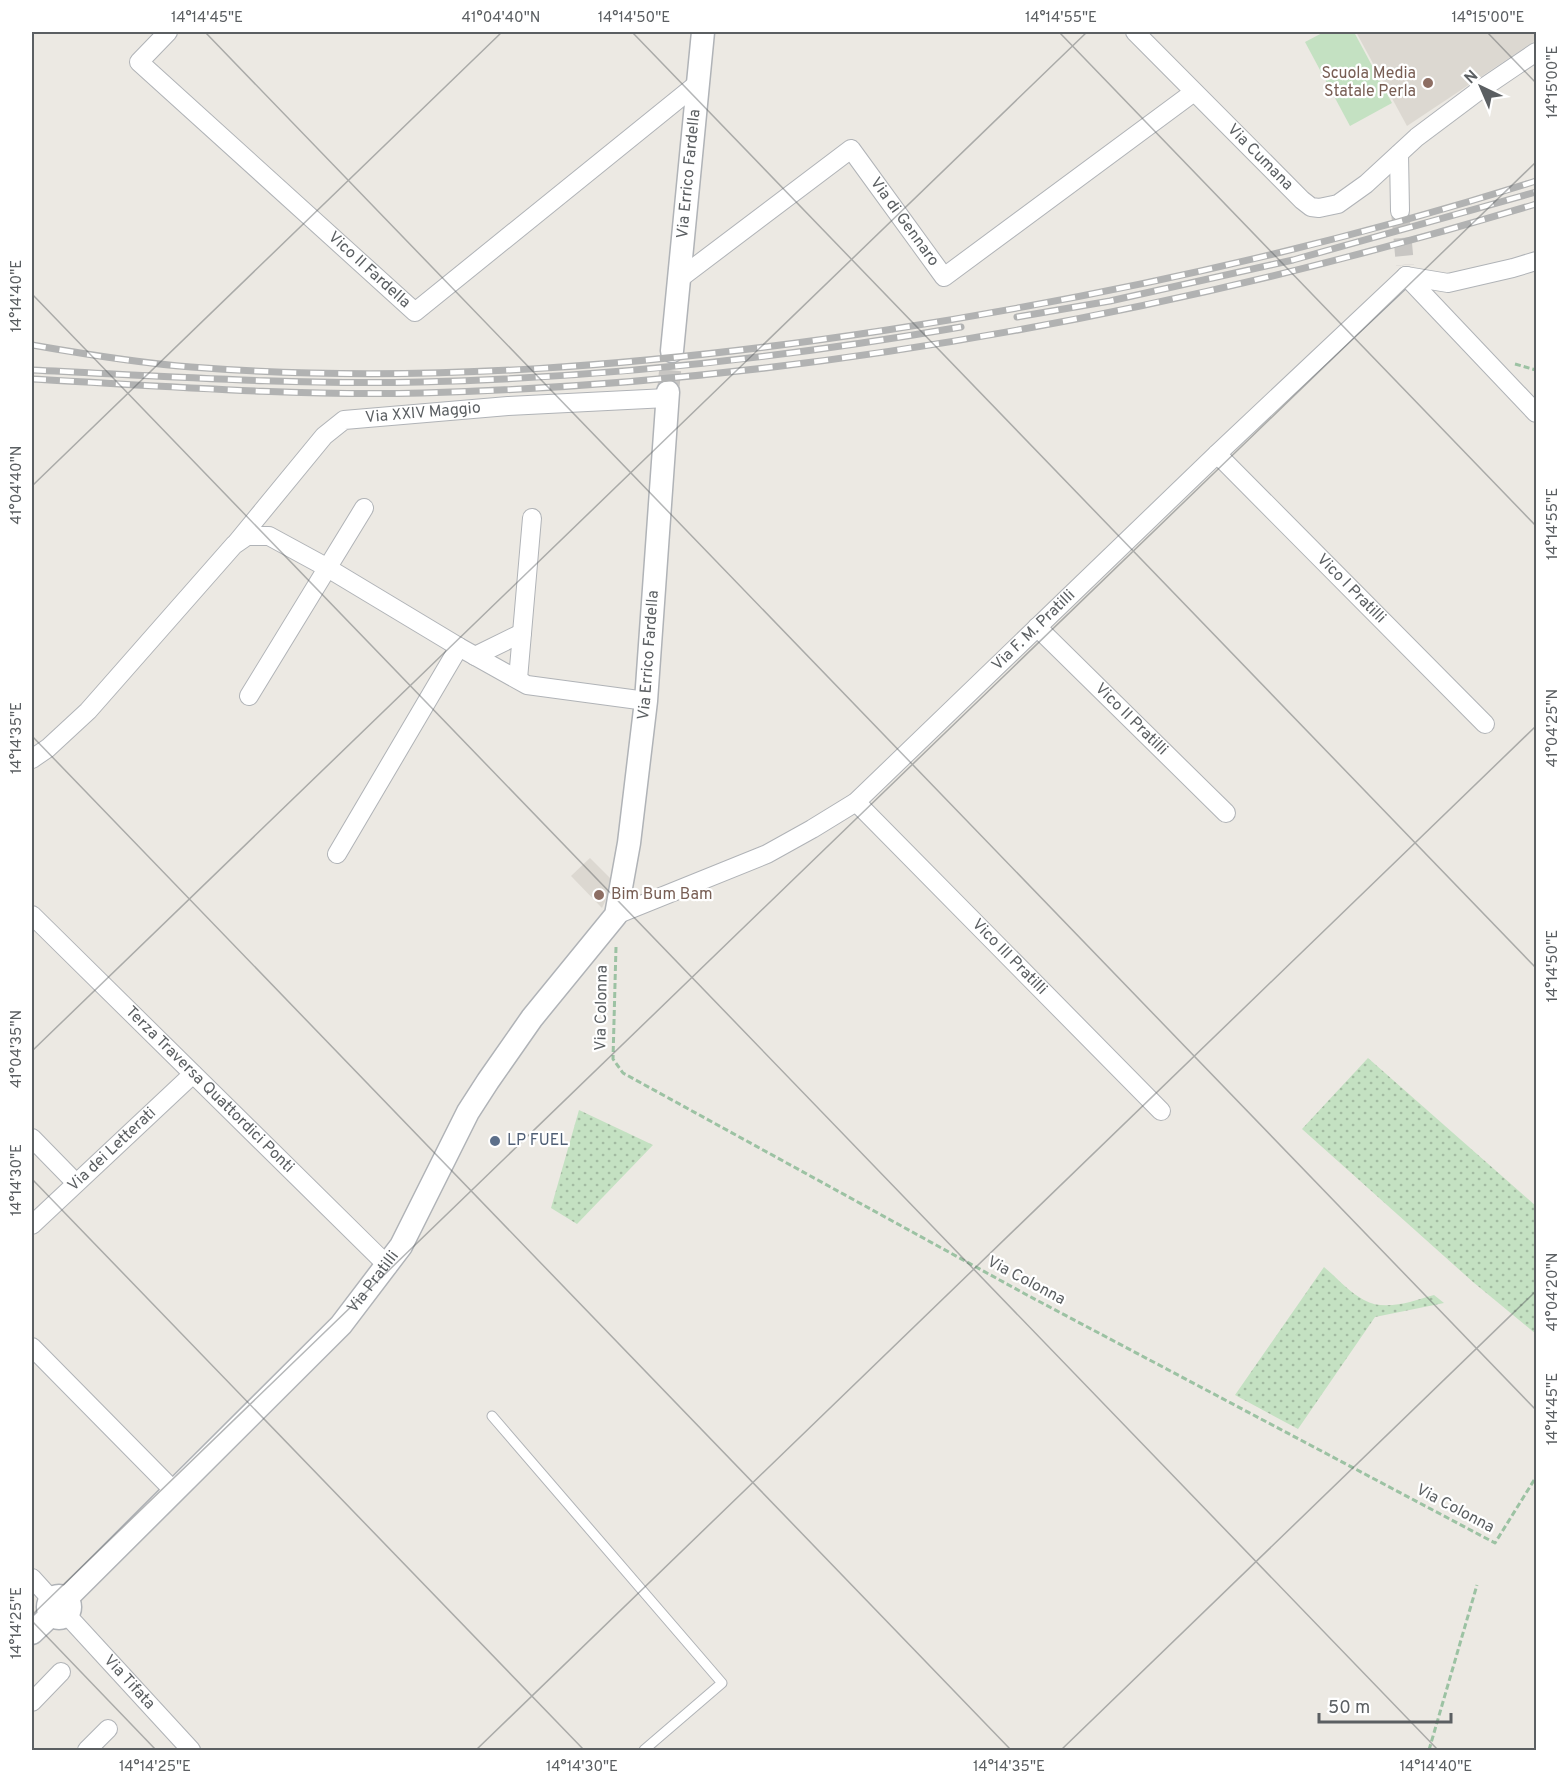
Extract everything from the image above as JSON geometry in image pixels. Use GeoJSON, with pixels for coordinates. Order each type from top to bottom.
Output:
{"type":"FeatureCollection","features":[{"type":"Feature","properties":{"kind":"street","name":"Vico II Fardella"},"geometry":{"type":"LineString","coordinates":[[168,32],[139,62],[415,312],[698,84]]}},
{"type":"Feature","properties":{"kind":"street","name":"Via Errico Fardella"},"geometry":{"type":"LineString","coordinates":[[672,351],[703,32]]}},
{"type":"Feature","properties":{"kind":"street","name":"Via Cumana"},"geometry":{"type":"LineString","coordinates":[[1135,32],[1311,207],[1319,208],[1338,204],[1366,184],[1399,154]]}},
{"type":"Feature","properties":{"kind":"street"},"geometry":{"type":"LineString","coordinates":[[1400,210],[1399,154],[1451,111],[1536,52]]}},
{"type":"Feature","properties":{"kind":"street","name":"Via di Gennaro"},"geometry":{"type":"LineString","coordinates":[[679,279],[852,149],[944,277],[1194,93]]}},
{"type":"Feature","properties":{"kind":"street"},"geometry":{"type":"LineString","coordinates":[[1406,271],[1448,283],[1536,261]]}},
{"type":"Feature","properties":{"kind":"street"},"geometry":{"type":"LineString","coordinates":[[1513,268],[1536,272]]}},
{"type":"Feature","properties":{"kind":"street"},"geometry":{"type":"LineString","coordinates":[[1406,271],[1536,413]]}},
{"type":"Feature","properties":{"kind":"street","name":"Via F. M. Pratilli"},"geometry":{"type":"LineString","coordinates":[[616,915],[767,854],[856,802],[1406,271]]}},
{"type":"Feature","properties":{"kind":"street","name":"Via Errico Fardella"},"geometry":{"type":"LineString","coordinates":[[616,915],[629,843],[646,701],[668,395]]}},
{"type":"Feature","properties":{"kind":"street","name":"Via XXIV Maggio"},"geometry":{"type":"LineString","coordinates":[[32,759],[48,748],[88,711],[234,545],[324,436],[344,420],[668,395]]}},
{"type":"Feature","properties":{"kind":"street","name":"Vico I Pratilli"},"geometry":{"type":"LineString","coordinates":[[1216,454],[1485,724]]}},
{"type":"Feature","properties":{"kind":"street"},"geometry":{"type":"LineString","coordinates":[[249,696],[364,508]]}},
{"type":"Feature","properties":{"kind":"street"},"geometry":{"type":"LineString","coordinates":[[518,679],[532,518]]}},
{"type":"Feature","properties":{"kind":"street"},"geometry":{"type":"LineString","coordinates":[[234,545],[247,536],[269,536],[527,685],[646,701]]}},
{"type":"Feature","properties":{"kind":"street","name":"Vico II Pratilli"},"geometry":{"type":"LineString","coordinates":[[1037,627],[1226,813]]}},
{"type":"Feature","properties":{"kind":"street"},"geometry":{"type":"LineString","coordinates":[[337,854],[467,652],[522,633]]}},
{"type":"Feature","properties":{"kind":"street","name":"Vico III Pratilli"},"geometry":{"type":"LineString","coordinates":[[856,802],[1161,1112]]}},
{"type":"Feature","properties":{"kind":"street","name":"Terza Traversa Quattordici Ponti"},"geometry":{"type":"LineString","coordinates":[[32,915],[388,1266]]}},
{"type":"Feature","properties":{"kind":"street","name":"Via Pratilli"},"geometry":{"type":"LineString","coordinates":[[32,1633],[341,1325],[401,1246],[478,1096],[532,1018],[616,915]]}},
{"type":"Feature","properties":{"kind":"street","name":"Via dei Letterati"},"geometry":{"type":"LineString","coordinates":[[32,1225],[193,1074]]}},
{"type":"Feature","properties":{"kind":"street"},"geometry":{"type":"LineString","coordinates":[[32,1138],[76,1184]]}},
{"type":"Feature","properties":{"kind":"street"},"geometry":{"type":"LineString","coordinates":[[32,1347],[175,1492]]}},
{"type":"Feature","properties":{"kind":"street","name":"Via Tifata"},"geometry":{"type":"LineString","coordinates":[[32,1578],[191,1750]]}},
{"type":"Feature","properties":{"kind":"street"},"geometry":{"type":"LineString","coordinates":[[32,1702],[61,1672]]}},
{"type":"Feature","properties":{"kind":"street"},"geometry":{"type":"LineString","coordinates":[[87,1750],[108,1729]]}},
{"type":"Feature","properties":{"kind":"lane"},"geometry":{"type":"LineString","coordinates":[[492,1416],[722,1683],[644,1750]]}},
{"type":"Feature","properties":{"kind":"path","name":"Via Colonna"},"geometry":{"type":"LineString","coordinates":[[616,915],[613,1059],[623,1073],[1027,1295],[1495,1544],[1536,1477]]}},
{"type":"Feature","properties":{"kind":"path"},"geometry":{"type":"LineString","coordinates":[[1429,1750],[1477,1585]]}},
{"type":"Feature","properties":{"kind":"shaded area","name":"Scuola Media Statale Perla"},"geometry":{"type":"Polygon","coordinates":[[[1356,32],[1536,32],[1536,40],[1407,126],[1356,32]]]}},
{"type":"Feature","properties":{"kind":"shaded area","name":"Bim Bum Bam"},"geometry":{"type":"Polygon","coordinates":[[[590,858],[614,882],[602,908],[571,876],[590,858]]]}},
{"type":"Feature","properties":{"kind":"green space"},"geometry":{"type":"Polygon","coordinates":[[[1324,32],[1354,32],[1392,103],[1350,126],[1305,42],[1324,32]]]}},
{"type":"Feature","properties":{"kind":"green space"},"geometry":{"type":"Polygon","coordinates":[[[1368,1058],[1536,1206],[1536,1334],[1473,1282],[1302,1129],[1368,1058]]]}},
{"type":"Feature","properties":{"kind":"green space"},"geometry":{"type":"Polygon","coordinates":[[[579,1110],[653,1145],[577,1224],[551,1208],[579,1110]]]}},
{"type":"Feature","properties":{"kind":"green space"},"geometry":{"type":"Polygon","coordinates":[[[1324,1267],[1353,1293],[1372,1303],[1399,1304],[1434,1295],[1444,1303],[1375,1317],[1298,1429],[1235,1395],[1324,1267]]]}},
{"type":"Feature","properties":{"kind":"tunnel"},"geometry":{"type":"LineString","coordinates":[[1400,211],[1405,265]]}},
{"type":"Feature","properties":{"kind":"tunnel"},"geometry":{"type":"LineString","coordinates":[[668,392],[672,351]]}},
{"type":"Feature","properties":{"kind":"railway"},"geometry":{"type":"LineString","coordinates":[[32,345],[131,361],[191,367],[365,374],[540,368],[714,353],[969,317],[1133,286],[1296,249],[1536,181]]}},
{"type":"Feature","properties":{"kind":"railway"},"geometry":{"type":"LineString","coordinates":[[1017,317],[1110,301],[1293,260],[1536,192]]}},
{"type":"Feature","properties":{"kind":"railway"},"geometry":{"type":"LineString","coordinates":[[32,379],[227,390],[373,394],[563,386],[704,375],[845,358],[985,336],[1125,309],[1263,278],[1400,243],[1536,204]]}},
{"type":"Feature","properties":{"kind":"railway"},"geometry":{"type":"LineString","coordinates":[[32,370],[323,382],[488,380],[692,365],[827,348],[961,327]]}},
{"type":"Feature","properties":{"kind":"place","name":"Scuola Media Statale Perla"},"geometry":{"type":"Point","coordinates":[1428,83]}},
{"type":"Feature","properties":{"kind":"place","name":"Bim Bum Bam"},"geometry":{"type":"Point","coordinates":[599,895]}},
{"type":"Feature","properties":{"kind":"place","name":"LP FUEL"},"geometry":{"type":"Point","coordinates":[495,1141]}}]}
